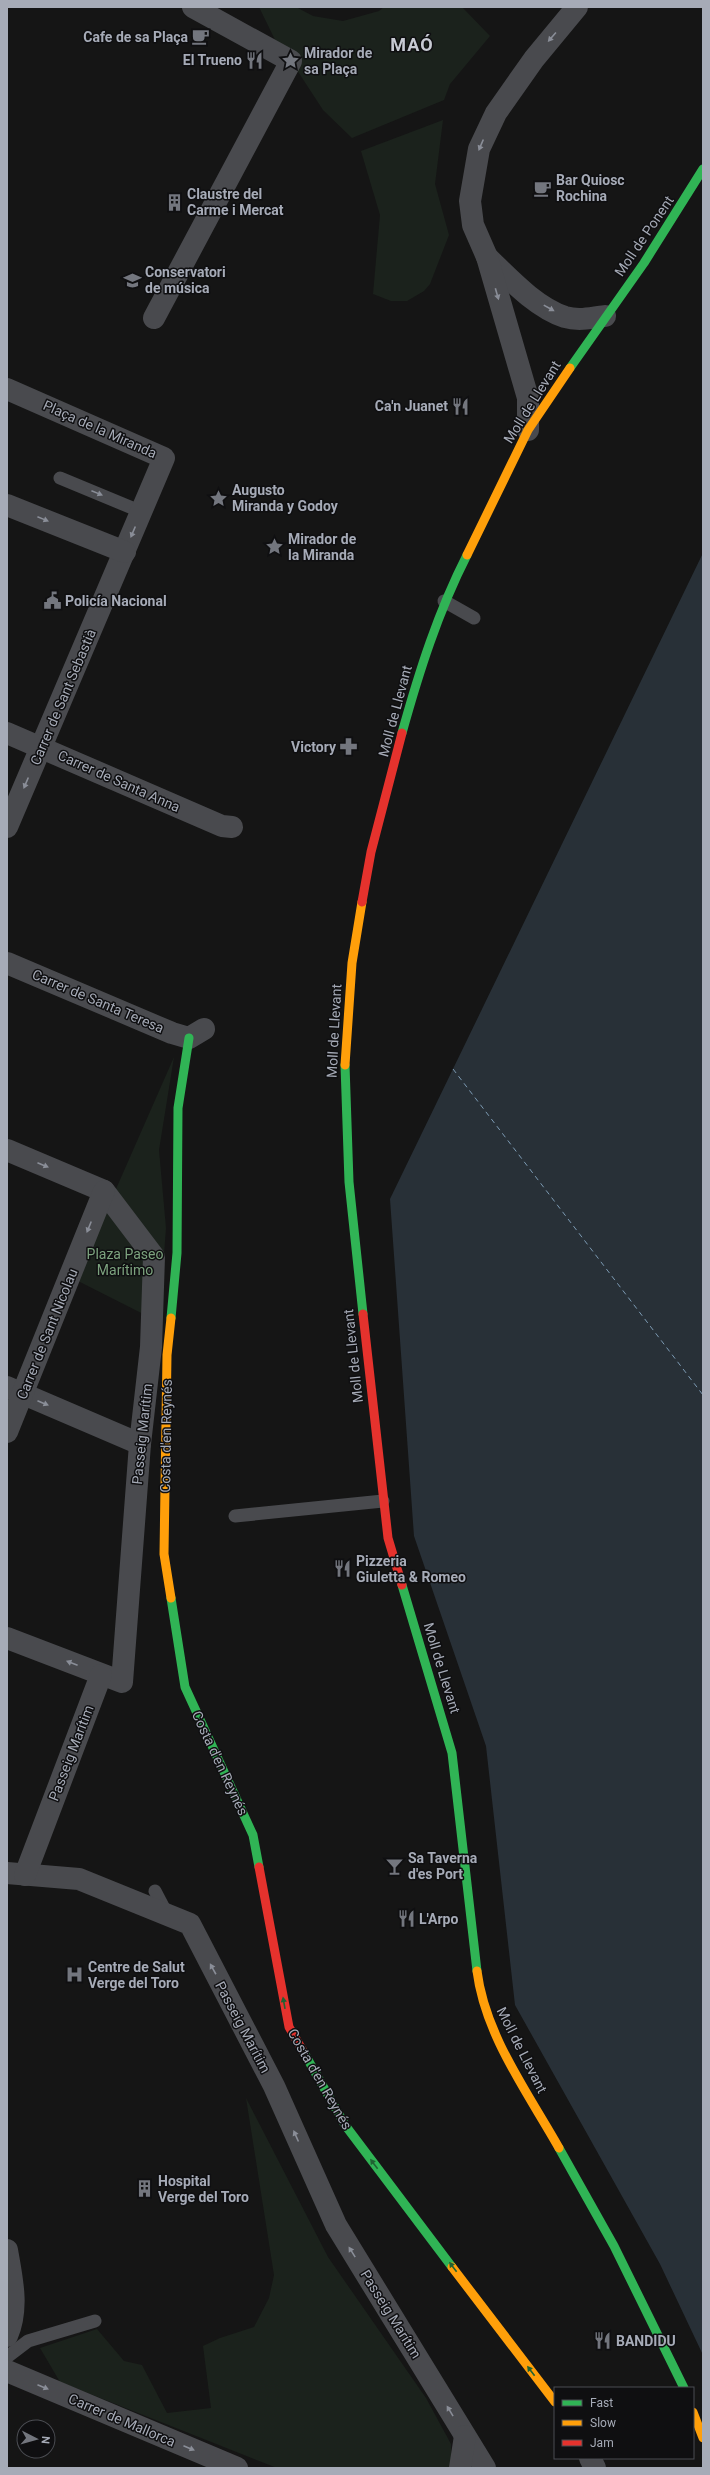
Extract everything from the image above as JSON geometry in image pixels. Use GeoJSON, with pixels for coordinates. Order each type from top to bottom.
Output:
{"type":"FeatureCollection","features":[{"type":"Feature","properties":{"kind":"street"},"geometry":{"type":"LineString","coordinates":[[154,318],[291,61],[193,7]]}},
{"type":"Feature","properties":{"kind":"street"},"geometry":{"type":"LineString","coordinates":[[528,430],[528,398],[487,257],[473,225],[470,201],[479,149],[496,113],[534,59],[577,7]]}},
{"type":"Feature","properties":{"kind":"street","name":"Moll de Ponent"},"geometry":{"type":"LineString","coordinates":[[605,316],[644,263],[703,169]]}},
{"type":"Feature","properties":{"kind":"street"},"geometry":{"type":"LineString","coordinates":[[487,257],[542,304],[565,317],[586,319],[605,316]]}},
{"type":"Feature","properties":{"kind":"street","name":"Moll de Llevant"},"geometry":{"type":"LineString","coordinates":[[605,316],[528,430],[444,601],[414,689],[371,852],[352,963],[344,1073],[348,1182],[388,1538],[452,1752],[480,1994],[503,2049],[614,2246],[684,2387]]}},
{"type":"Feature","properties":{"kind":"street","name":"Plaça de la Miranda"},"geometry":{"type":"LineString","coordinates":[[7,389],[164,458],[122,560]]}},
{"type":"Feature","properties":{"kind":"street"},"geometry":{"type":"LineString","coordinates":[[7,505],[122,560]]}},
{"type":"Feature","properties":{"kind":"street","name":"Carrer de Sant Sebastià"},"geometry":{"type":"LineString","coordinates":[[7,827],[122,560]]}},
{"type":"Feature","properties":{"kind":"street","name":"Carrer de Santa Anna"},"geometry":{"type":"LineString","coordinates":[[7,732],[222,826],[232,827]]}},
{"type":"Feature","properties":{"kind":"street","name":"Carrer de Santa Teresa"},"geometry":{"type":"LineString","coordinates":[[7,963],[172,1033],[196,1033]]}},
{"type":"Feature","properties":{"kind":"street","name":"Costa d'en Reynés"},"geometry":{"type":"LineString","coordinates":[[196,1033],[178,1108],[177,1253],[167,1355],[164,1554],[185,1687],[253,1835],[288,2027],[345,2125],[554,2401]]}},
{"type":"Feature","properties":{"kind":"street"},"geometry":{"type":"LineString","coordinates":[[7,1150],[104,1191]]}},
{"type":"Feature","properties":{"kind":"street","name":"Passeig Marítim"},"geometry":{"type":"LineString","coordinates":[[104,1191],[154,1257],[151,1347],[140,1444],[122,1682],[101,1675],[16,1874],[79,1879],[190,1924],[274,2086],[336,2226],[485,2468]]}},
{"type":"Feature","properties":{"kind":"street","name":"Carrer de Sant Nicolau"},"geometry":{"type":"LineString","coordinates":[[7,1432],[15,1391],[104,1191]]}},
{"type":"Feature","properties":{"kind":"street"},"geometry":{"type":"LineString","coordinates":[[15,1391],[140,1444]]}},
{"type":"Feature","properties":{"kind":"street"},"geometry":{"type":"LineString","coordinates":[[7,1638],[101,1675]]}},
{"type":"Feature","properties":{"kind":"street"},"geometry":{"type":"LineString","coordinates":[[7,2250],[14,2295],[13,2322],[7,2336]]}},
{"type":"Feature","properties":{"kind":"street","name":"Carrer de Mallorca"},"geometry":{"type":"LineString","coordinates":[[7,2371],[237,2468]]}},
{"type":"Feature","properties":{"kind":"street"},"geometry":{"type":"LineString","coordinates":[[694,2415],[703,2438]]}},
{"type":"Feature","properties":{"kind":"street"},"geometry":{"type":"LineString","coordinates":[[460,2468],[465,2436]]}},
{"type":"Feature","properties":{"kind":"street"},"geometry":{"type":"LineString","coordinates":[[590,2459],[595,2468]]}},
{"type":"Feature","properties":{"kind":"lane"},"geometry":{"type":"LineString","coordinates":[[60,478],[142,512]]}},
{"type":"Feature","properties":{"kind":"lane"},"geometry":{"type":"LineString","coordinates":[[444,601],[474,618]]}},
{"type":"Feature","properties":{"kind":"lane"},"geometry":{"type":"LineString","coordinates":[[235,1516],[383,1501]]}},
{"type":"Feature","properties":{"kind":"lane"},"geometry":{"type":"LineString","coordinates":[[155,1891],[167,1914]]}},
{"type":"Feature","properties":{"kind":"lane"},"geometry":{"type":"LineString","coordinates":[[7,2357],[28,2341],[96,2321]]}},
{"type":"Feature","properties":{"kind":"green space"},"geometry":{"type":"Polygon","coordinates":[[[259,7],[296,7],[313,16],[343,21],[379,11],[384,7],[462,7],[490,36],[450,84],[444,100],[352,138],[323,110],[295,67],[280,50],[259,7]]]}},
{"type":"Feature","properties":{"kind":"green space"},"geometry":{"type":"Polygon","coordinates":[[[443,120],[435,184],[449,235],[430,284],[424,291],[407,301],[391,301],[373,294],[380,215],[361,151],[443,120]]]}},
{"type":"Feature","properties":{"kind":"green space","name":"Plaza Paseo Marítimo"},"geometry":{"type":"Polygon","coordinates":[[[174,1057],[159,1150],[166,1228],[159,1322],[76,1280],[174,1057]]]}},
{"type":"Feature","properties":{"kind":"green space"},"geometry":{"type":"Polygon","coordinates":[[[246,2098],[328,2257],[426,2398],[451,2444],[451,2468],[277,2468],[60,2382],[40,2348],[97,2329],[124,2361],[142,2365],[167,2413],[211,2408],[203,2346],[220,2338],[254,2327],[269,2298],[274,2275],[246,2098]]]}},
{"type":"Feature","properties":{"kind":"shaded area"},"geometry":{"type":"Polygon","coordinates":[[[703,553],[703,2355],[660,2264],[515,2005],[486,1746],[414,1536],[390,1199],[703,553]]]}},
{"type":"Feature","properties":{"kind":"ferry route"},"geometry":{"type":"LineString","coordinates":[[453,1069],[703,1395]]}},
{"type":"Feature","properties":{"kind":"traffic: fast"},"geometry":{"type":"LineString","coordinates":[[570,368],[644,263],[703,169]]}},
{"type":"Feature","properties":{"kind":"traffic: fast"},"geometry":{"type":"LineString","coordinates":[[402,733],[415,687],[438,620],[467,555]]}},
{"type":"Feature","properties":{"kind":"traffic: fast"},"geometry":{"type":"LineString","coordinates":[[171,1318],[177,1253],[178,1108],[189,1038]]}},
{"type":"Feature","properties":{"kind":"traffic: fast"},"geometry":{"type":"LineString","coordinates":[[345,1065],[349,1182],[363,1314]]}},
{"type":"Feature","properties":{"kind":"traffic: fast"},"geometry":{"type":"LineString","coordinates":[[402,1585],[452,1753],[477,1971]]}},
{"type":"Feature","properties":{"kind":"traffic: fast"},"geometry":{"type":"LineString","coordinates":[[171,1598],[185,1687],[253,1835],[259,1867]]}},
{"type":"Feature","properties":{"kind":"traffic: fast"},"geometry":{"type":"LineString","coordinates":[[303,2051],[345,2125],[452,2267]]}},
{"type":"Feature","properties":{"kind":"traffic: fast"},"geometry":{"type":"LineString","coordinates":[[559,2148],[614,2246],[684,2387]]}},
{"type":"Feature","properties":{"kind":"traffic: slow"},"geometry":{"type":"LineString","coordinates":[[467,555],[528,430],[570,368]]}},
{"type":"Feature","properties":{"kind":"traffic: slow"},"geometry":{"type":"LineString","coordinates":[[345,1065],[352,963],[362,902]]}},
{"type":"Feature","properties":{"kind":"traffic: slow"},"geometry":{"type":"LineString","coordinates":[[171,1318],[167,1355],[164,1554],[171,1598]]}},
{"type":"Feature","properties":{"kind":"traffic: slow"},"geometry":{"type":"LineString","coordinates":[[477,1971],[482,1995],[498,2041],[509,2063],[559,2148]]}},
{"type":"Feature","properties":{"kind":"traffic: slow"},"geometry":{"type":"LineString","coordinates":[[452,2267],[554,2401]]}},
{"type":"Feature","properties":{"kind":"traffic: slow"},"geometry":{"type":"LineString","coordinates":[[694,2415],[703,2438]]}},
{"type":"Feature","properties":{"kind":"traffic: jam"},"geometry":{"type":"LineString","coordinates":[[362,902],[371,852],[402,733]]}},
{"type":"Feature","properties":{"kind":"traffic: jam"},"geometry":{"type":"LineString","coordinates":[[363,1314],[388,1538],[402,1585]]}},
{"type":"Feature","properties":{"kind":"traffic: jam"},"geometry":{"type":"LineString","coordinates":[[259,1867],[289,2027],[303,2051]]}},
{"type":"Feature","properties":{"kind":"place","name":"Cafe de sa Plaça"},"geometry":{"type":"Point","coordinates":[201,37]}},
{"type":"Feature","properties":{"kind":"place","name":"El Trueno"},"geometry":{"type":"Point","coordinates":[255,60]}},
{"type":"Feature","properties":{"kind":"place","name":"Mirador de sa Plaça"},"geometry":{"type":"Point","coordinates":[291,61]}},
{"type":"Feature","properties":{"kind":"place","name":"Bar Quiosc Rochina"},"geometry":{"type":"Point","coordinates":[543,188]}},
{"type":"Feature","properties":{"kind":"place","name":"Claustre del Carme i Mercat"},"geometry":{"type":"Point","coordinates":[174,202]}},
{"type":"Feature","properties":{"kind":"place","name":"Conservatori de música"},"geometry":{"type":"Point","coordinates":[132,280]}},
{"type":"Feature","properties":{"kind":"place","name":"Ca'n Juanet"},"geometry":{"type":"Point","coordinates":[461,406]}},
{"type":"Feature","properties":{"kind":"place","name":"Augusto Miranda y Godoy"},"geometry":{"type":"Point","coordinates":[219,498]}},
{"type":"Feature","properties":{"kind":"place","name":"Mirador de la Miranda"},"geometry":{"type":"Point","coordinates":[275,547]}},
{"type":"Feature","properties":{"kind":"place","name":"Policía Nacional"},"geometry":{"type":"Point","coordinates":[52,601]}},
{"type":"Feature","properties":{"kind":"place","name":"Victory"},"geometry":{"type":"Point","coordinates":[349,747]}},
{"type":"Feature","properties":{"kind":"place","name":"Pizzeria Giuletta & Romeo"},"geometry":{"type":"Point","coordinates":[343,1569]}},
{"type":"Feature","properties":{"kind":"place","name":"Sa Taverna d'es Port"},"geometry":{"type":"Point","coordinates":[395,1866]}},
{"type":"Feature","properties":{"kind":"place","name":"L'Arpo"},"geometry":{"type":"Point","coordinates":[406,1919]}},
{"type":"Feature","properties":{"kind":"place","name":"Centre de Salut Verge del Toro"},"geometry":{"type":"Point","coordinates":[75,1975]}},
{"type":"Feature","properties":{"kind":"place","name":"Hospital Verge del Toro"},"geometry":{"type":"Point","coordinates":[145,2189]}},
{"type":"Feature","properties":{"kind":"place","name":"BANDIDU"},"geometry":{"type":"Point","coordinates":[603,2341]}},
{"type":"Feature","properties":{"kind":"district","name":"MAÓ"},"geometry":{"type":"Point","coordinates":[412,44]}}]}
